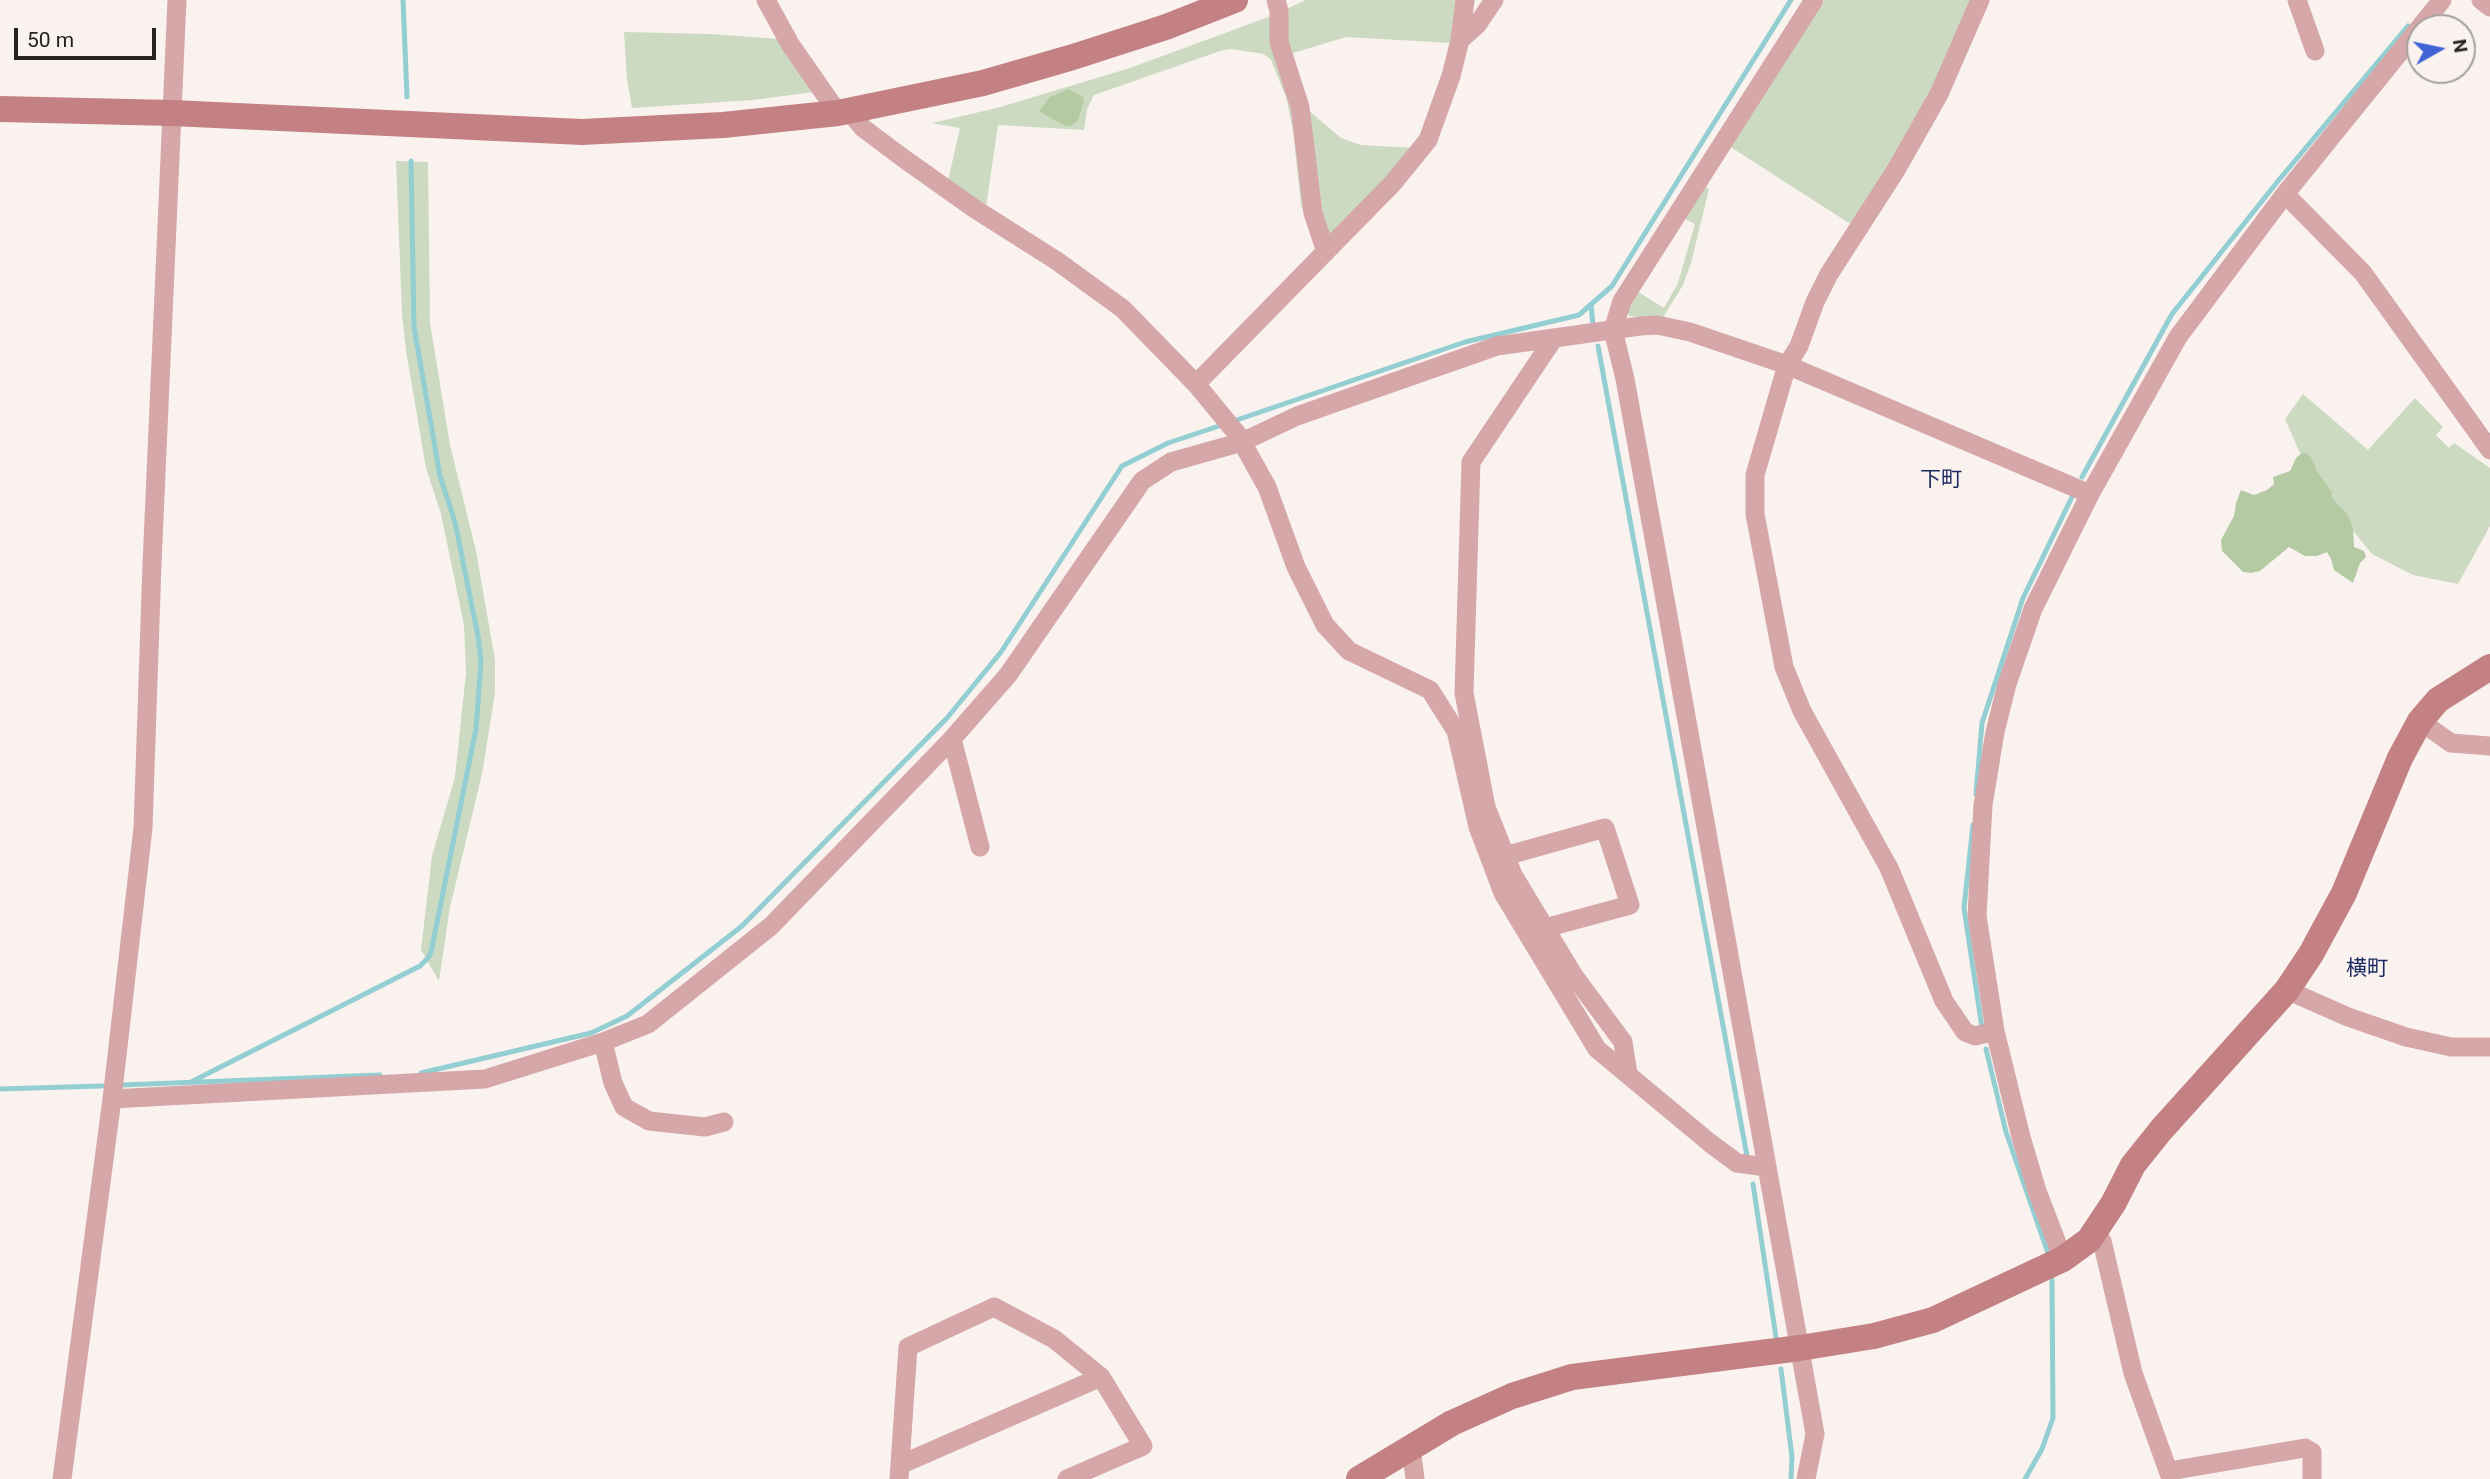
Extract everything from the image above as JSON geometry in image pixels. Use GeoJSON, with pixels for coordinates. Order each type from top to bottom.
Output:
{"type":"FeatureCollection","features":[{"type":"Feature","properties":{"kind":"street"},"geometry":{"type":"LineString","coordinates":[[62,1479],[112,1099],[143,828],[177,0]]}},
{"type":"Feature","properties":{"kind":"street"},"geometry":{"type":"LineString","coordinates":[[766,0],[790,44],[844,112],[975,209],[1058,261],[1123,309],[1220,412],[1240,439],[1267,487],[1296,567],[1325,625],[1349,651],[1430,690],[1457,731],[1478,827],[1503,893],[1597,1049],[1737,1163],[1766,1167]]}},
{"type":"Feature","properties":{"kind":"street"},"geometry":{"type":"LineString","coordinates":[[0,109],[582,132],[723,125],[844,112],[983,83],[1166,27],[1235,0]]}},
{"type":"Feature","properties":{"kind":"street"},"geometry":{"type":"LineString","coordinates":[[1276,0],[1279,11],[1279,42],[1300,107],[1313,213],[1326,252]]}},
{"type":"Feature","properties":{"kind":"street"},"geometry":{"type":"LineString","coordinates":[[1196,384],[1393,183],[1428,140],[1460,40],[1465,0]]}},
{"type":"Feature","properties":{"kind":"street"},"geometry":{"type":"LineString","coordinates":[[1460,40],[1478,25],[1494,0]]}},
{"type":"Feature","properties":{"kind":"street"},"geometry":{"type":"LineString","coordinates":[[1806,1479],[1815,1434],[1658,558],[1625,379],[1613,330],[1622,301],[1814,0]]}},
{"type":"Feature","properties":{"kind":"street"},"geometry":{"type":"LineString","coordinates":[[1980,0],[1939,94],[1896,170],[1829,274],[1815,302],[1799,346],[1787,365],[1755,475],[1755,514],[1784,667],[1802,711],[1889,868],[1944,1001],[1965,1032],[1975,1036],[1996,1031]]}},
{"type":"Feature","properties":{"kind":"street"},"geometry":{"type":"LineString","coordinates":[[2297,0],[2315,51]]}},
{"type":"Feature","properties":{"kind":"street"},"geometry":{"type":"LineString","coordinates":[[2063,1259],[2037,1191],[2021,1138],[1996,1031],[1977,916],[1983,805],[1995,732],[2007,684],[2032,609],[2090,495],[2178,337],[2286,194],[2442,0]]}},
{"type":"Feature","properties":{"kind":"street"},"geometry":{"type":"LineString","coordinates":[[2481,0],[2490,7]]}},
{"type":"Feature","properties":{"kind":"street"},"geometry":{"type":"LineString","coordinates":[[2286,194],[2372,284],[2490,450]]}},
{"type":"Feature","properties":{"kind":"street"},"geometry":{"type":"LineString","coordinates":[[112,1099],[485,1079],[603,1042],[648,1024],[771,926],[953,739],[1008,675],[1142,481],[1171,462],[1497,346],[1657,325],[1690,332],[1787,365],[2090,495]]}},
{"type":"Feature","properties":{"kind":"street"},"geometry":{"type":"LineString","coordinates":[[1554,338],[1471,463],[1464,693],[1486,807],[1513,875],[1574,976],[1623,1042],[1628,1074]]}},
{"type":"Feature","properties":{"kind":"street"},"geometry":{"type":"LineString","coordinates":[[1359,1479],[1452,1423],[1513,1396],[1572,1377],[1874,1336],[1933,1320],[2063,1259],[2089,1240],[2113,1204],[2133,1165],[2161,1130],[2287,990],[2311,954],[2344,893],[2400,758],[2420,721],[2438,700],[2490,667]]}},
{"type":"Feature","properties":{"kind":"street"},"geometry":{"type":"LineString","coordinates":[[2420,721],[2451,743],[2490,746]]}},
{"type":"Feature","properties":{"kind":"street"},"geometry":{"type":"LineString","coordinates":[[953,739],[980,847]]}},
{"type":"Feature","properties":{"kind":"street"},"geometry":{"type":"LineString","coordinates":[[1505,856],[1605,828],[1630,905],[1545,928]]}},
{"type":"Feature","properties":{"kind":"street"},"geometry":{"type":"LineString","coordinates":[[2287,990],[2348,1017],[2406,1037],[2451,1047],[2490,1047]]}},
{"type":"Feature","properties":{"kind":"street"},"geometry":{"type":"LineString","coordinates":[[603,1042],[613,1083],[624,1107],[649,1121],[705,1127],[724,1122]]}},
{"type":"Feature","properties":{"kind":"street"},"geometry":{"type":"LineString","coordinates":[[2094,1231],[2102,1241],[2133,1373],[2170,1475],[2305,1448],[2312,1452],[2312,1479]]}},
{"type":"Feature","properties":{"kind":"street"},"geometry":{"type":"LineString","coordinates":[[1067,1479],[1143,1446],[1101,1377],[1054,1339],[993,1307],[908,1347],[900,1471],[1101,1377]]}},
{"type":"Feature","properties":{"kind":"street"},"geometry":{"type":"LineString","coordinates":[[1411,1447],[1415,1479]]}},
{"type":"Feature","properties":{"kind":"green space"},"geometry":{"type":"Polygon","coordinates":[[[1306,0],[1458,0],[1452,43],[1346,37],[1290,54],[1282,31],[1286,9],[1306,0]]]}},
{"type":"Feature","properties":{"kind":"green space"},"geometry":{"type":"Polygon","coordinates":[[[1825,0],[1974,0],[1932,97],[1852,225],[1729,146],[1825,0]]]}},
{"type":"Feature","properties":{"kind":"green space"},"geometry":{"type":"Polygon","coordinates":[[[1271,16],[1288,89],[1304,213],[1286,97],[1271,60],[1264,54],[1230,49],[1094,95],[1087,109],[1084,130],[998,125],[986,207],[948,181],[960,128],[932,123],[997,108],[1130,68],[1271,16]]]}},
{"type":"Feature","properties":{"kind":"green space"},"geometry":{"type":"Polygon","coordinates":[[[624,32],[778,39],[788,58],[814,92],[753,100],[632,108],[624,32]]]}},
{"type":"Feature","properties":{"kind":"green space"},"geometry":{"type":"Polygon","coordinates":[[[1069,89],[1082,96],[1084,101],[1078,120],[1071,126],[1065,126],[1039,111],[1050,97],[1069,89]]]}},
{"type":"Feature","properties":{"kind":"green space"},"geometry":{"type":"Polygon","coordinates":[[[1308,110],[1341,138],[1361,145],[1414,148],[1333,235],[1328,234],[1325,228],[1308,110]]]}},
{"type":"Feature","properties":{"kind":"green space"},"geometry":{"type":"Polygon","coordinates":[[[396,161],[428,162],[430,323],[450,445],[476,551],[495,660],[495,693],[482,774],[450,907],[439,981],[421,950],[432,856],[455,777],[466,673],[464,625],[441,514],[426,468],[406,351],[396,161]]]}},
{"type":"Feature","properties":{"kind":"green space"},"geometry":{"type":"Polygon","coordinates":[[[1702,184],[1709,189],[1683,285],[1662,319],[1630,316],[1626,312],[1635,290],[1664,308],[1678,283],[1695,224],[1681,217],[1702,184]]]}},
{"type":"Feature","properties":{"kind":"green space"},"geometry":{"type":"Polygon","coordinates":[[[2303,394],[2368,450],[2415,398],[2443,427],[2436,435],[2449,448],[2454,443],[2490,468],[2490,526],[2458,584],[2413,575],[2372,554],[2336,510],[2307,469],[2285,419],[2303,394]]]}},
{"type":"Feature","properties":{"kind":"green space"},"geometry":{"type":"Polygon","coordinates":[[[2302,453],[2310,456],[2315,469],[2332,492],[2331,497],[2347,514],[2353,528],[2354,547],[2364,551],[2366,557],[2360,563],[2353,583],[2334,570],[2327,552],[2317,556],[2305,556],[2289,547],[2260,571],[2251,573],[2243,572],[2222,551],[2221,540],[2234,516],[2241,490],[2254,495],[2267,490],[2274,484],[2273,477],[2290,471],[2296,458],[2302,453]]]}},
{"type":"Feature","properties":{"kind":"waterway"},"geometry":{"type":"LineString","coordinates":[[403,0],[407,97]]}},
{"type":"Feature","properties":{"kind":"waterway"},"geometry":{"type":"LineString","coordinates":[[1231,422],[1465,342],[1579,315],[1612,286],[1791,0]]}},
{"type":"Feature","properties":{"kind":"waterway"},"geometry":{"type":"LineString","coordinates":[[2082,477],[2172,314],[2278,181],[2406,28]]}},
{"type":"Feature","properties":{"kind":"waterway"},"geometry":{"type":"LineString","coordinates":[[191,1082],[420,966],[431,952],[476,729],[481,661],[455,522],[440,476],[414,327],[411,161]]}},
{"type":"Feature","properties":{"kind":"waterway"},"geometry":{"type":"LineString","coordinates":[[1591,305],[1593,325]]}},
{"type":"Feature","properties":{"kind":"waterway"},"geometry":{"type":"LineString","coordinates":[[1598,346],[1747,1156]]}},
{"type":"Feature","properties":{"kind":"waterway"},"geometry":{"type":"LineString","coordinates":[[421,1073],[591,1033],[627,1016],[742,926],[947,718],[1001,652],[1122,466],[1168,443],[1222,425]]}},
{"type":"Feature","properties":{"kind":"waterway"},"geometry":{"type":"LineString","coordinates":[[1976,794],[1982,723],[2023,598],[2072,497]]}},
{"type":"Feature","properties":{"kind":"waterway"},"geometry":{"type":"LineString","coordinates":[[1973,825],[1964,908],[1982,1028]]}},
{"type":"Feature","properties":{"kind":"waterway"},"geometry":{"type":"LineString","coordinates":[[1986,1049],[2006,1132],[2049,1256]]}},
{"type":"Feature","properties":{"kind":"waterway"},"geometry":{"type":"LineString","coordinates":[[122,1085],[380,1075]]}},
{"type":"Feature","properties":{"kind":"waterway"},"geometry":{"type":"LineString","coordinates":[[0,1089],[102,1086]]}},
{"type":"Feature","properties":{"kind":"waterway"},"geometry":{"type":"LineString","coordinates":[[1753,1184],[1777,1344]]}},
{"type":"Feature","properties":{"kind":"waterway"},"geometry":{"type":"LineString","coordinates":[[2025,1479],[2042,1449],[2053,1418],[2052,1280]]}},
{"type":"Feature","properties":{"kind":"waterway"},"geometry":{"type":"LineString","coordinates":[[1781,1369],[1792,1457],[1791,1479]]}},
{"type":"Feature","properties":{"kind":"district","name":"下町"},"geometry":{"type":"Point","coordinates":[1941,481]}},
{"type":"Feature","properties":{"kind":"district","name":"横町"},"geometry":{"type":"Point","coordinates":[2367,970]}}]}
